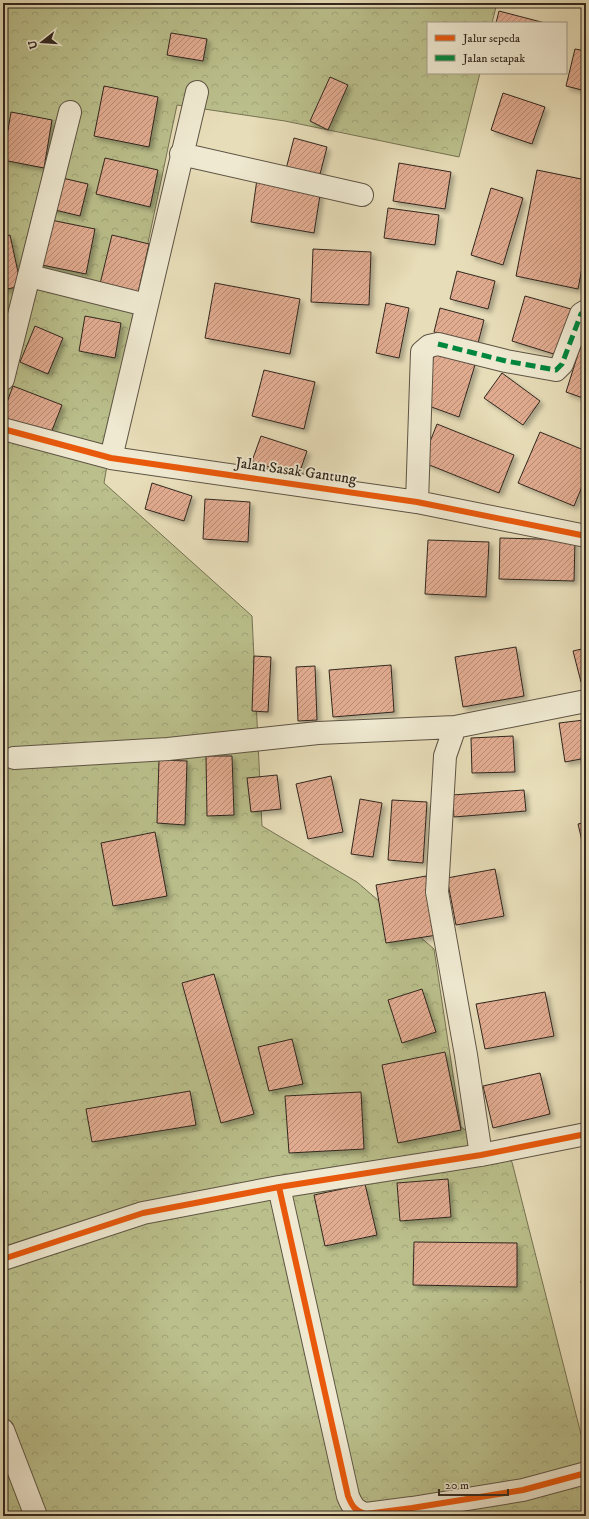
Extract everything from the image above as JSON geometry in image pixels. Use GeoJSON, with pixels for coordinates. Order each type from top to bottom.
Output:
{"type":"FeatureCollection","features":[{"type":"Feature","properties":{"kind":"street"},"geometry":{"type":"LineString","coordinates":[[111,458],[181,154],[197,92]]}},
{"type":"Feature","properties":{"kind":"street"},"geometry":{"type":"LineString","coordinates":[[3,379],[70,112]]}},
{"type":"Feature","properties":{"kind":"street"},"geometry":{"type":"LineString","coordinates":[[181,154],[362,195]]}},
{"type":"Feature","properties":{"kind":"street"},"geometry":{"type":"LineString","coordinates":[[30,276],[146,305]]}},
{"type":"Feature","properties":{"kind":"street"},"geometry":{"type":"LineString","coordinates":[[417,502],[422,352],[429,346],[438,344],[506,361],[556,370],[562,364],[581,314],[586,311]]}},
{"type":"Feature","properties":{"kind":"street","name":"Jalan Sasak Gantung"},"geometry":{"type":"LineString","coordinates":[[3,429],[111,458],[417,502],[586,536]]}},
{"type":"Feature","properties":{"kind":"street"},"geometry":{"type":"LineString","coordinates":[[14,758],[168,749],[318,733],[455,727],[586,701]]}},
{"type":"Feature","properties":{"kind":"street"},"geometry":{"type":"LineString","coordinates":[[455,727],[445,756],[437,892],[466,1055],[480,1155]]}},
{"type":"Feature","properties":{"kind":"street"},"geometry":{"type":"LineString","coordinates":[[3,1259],[143,1213],[279,1187],[480,1155],[586,1134]]}},
{"type":"Feature","properties":{"kind":"street"},"geometry":{"type":"LineString","coordinates":[[279,1187],[348,1496],[352,1507],[359,1512],[366,1514],[413,1512],[523,1490],[586,1473]]}},
{"type":"Feature","properties":{"kind":"street"},"geometry":{"type":"LineString","coordinates":[[3,1430],[36,1516]]}},
{"type":"Feature","properties":{"kind":"green space"},"geometry":{"type":"Polygon","coordinates":[[[3,3],[497,3],[492,22],[427,22],[427,74],[480,74],[459,157],[285,121],[177,105],[132,319],[104,483],[252,616],[262,826],[357,882],[434,949],[461,1127],[512,1162],[586,1454],[586,1516],[3,1516],[3,3]]]}},
{"type":"Feature","properties":{"kind":"building"},"geometry":{"type":"Polygon","coordinates":[[[499,11],[541,22],[496,22],[499,11]]]}},
{"type":"Feature","properties":{"kind":"building"},"geometry":{"type":"Polygon","coordinates":[[[171,33],[207,39],[203,61],[167,55],[171,33]]]}},
{"type":"Feature","properties":{"kind":"building"},"geometry":{"type":"Polygon","coordinates":[[[575,49],[586,51],[586,91],[566,86],[575,49]]]}},
{"type":"Feature","properties":{"kind":"building"},"geometry":{"type":"Polygon","coordinates":[[[330,77],[348,85],[328,130],[310,121],[330,77]]]}},
{"type":"Feature","properties":{"kind":"building"},"geometry":{"type":"Polygon","coordinates":[[[104,86],[158,97],[149,147],[94,136],[104,86]]]}},
{"type":"Feature","properties":{"kind":"building"},"geometry":{"type":"Polygon","coordinates":[[[503,93],[545,107],[532,144],[491,130],[503,93]]]}},
{"type":"Feature","properties":{"kind":"building"},"geometry":{"type":"Polygon","coordinates":[[[11,112],[52,120],[44,168],[3,160],[11,112]]]}},
{"type":"Feature","properties":{"kind":"building"},"geometry":{"type":"Polygon","coordinates":[[[294,138],[327,147],[318,182],[285,173],[294,138]]]}},
{"type":"Feature","properties":{"kind":"building"},"geometry":{"type":"Polygon","coordinates":[[[105,158],[158,170],[150,207],[96,194],[105,158]]]}},
{"type":"Feature","properties":{"kind":"building"},"geometry":{"type":"Polygon","coordinates":[[[399,163],[451,172],[445,209],[393,201],[399,163]]]}},
{"type":"Feature","properties":{"kind":"building"},"geometry":{"type":"Polygon","coordinates":[[[537,170],[586,180],[586,247],[578,289],[516,276],[537,170]]]}},
{"type":"Feature","properties":{"kind":"building"},"geometry":{"type":"Polygon","coordinates":[[[58,177],[88,184],[80,216],[51,209],[58,177]]]}},
{"type":"Feature","properties":{"kind":"building"},"geometry":{"type":"Polygon","coordinates":[[[257,179],[321,189],[314,233],[251,222],[257,179]]]}},
{"type":"Feature","properties":{"kind":"building"},"geometry":{"type":"Polygon","coordinates":[[[491,188],[523,198],[503,265],[471,255],[491,188]]]}},
{"type":"Feature","properties":{"kind":"building"},"geometry":{"type":"Polygon","coordinates":[[[388,208],[439,215],[435,245],[384,238],[388,208]]]}},
{"type":"Feature","properties":{"kind":"building"},"geometry":{"type":"Polygon","coordinates":[[[46,219],[95,229],[86,274],[37,264],[46,219]]]}},
{"type":"Feature","properties":{"kind":"building"},"geometry":{"type":"Polygon","coordinates":[[[10,235],[21,286],[3,290],[3,237],[10,235]]]}},
{"type":"Feature","properties":{"kind":"building"},"geometry":{"type":"Polygon","coordinates":[[[112,235],[149,244],[138,293],[100,284],[112,235]]]}},
{"type":"Feature","properties":{"kind":"building"},"geometry":{"type":"Polygon","coordinates":[[[313,249],[371,252],[369,305],[311,302],[313,249]]]}},
{"type":"Feature","properties":{"kind":"building"},"geometry":{"type":"Polygon","coordinates":[[[457,271],[495,281],[488,309],[450,299],[457,271]]]}},
{"type":"Feature","properties":{"kind":"building"},"geometry":{"type":"Polygon","coordinates":[[[215,283],[300,299],[290,354],[205,338],[215,283]]]}},
{"type":"Feature","properties":{"kind":"building"},"geometry":{"type":"Polygon","coordinates":[[[525,296],[571,309],[557,355],[512,341],[525,296]]]}},
{"type":"Feature","properties":{"kind":"building"},"geometry":{"type":"Polygon","coordinates":[[[386,303],[409,308],[399,358],[376,353],[386,303]]]}},
{"type":"Feature","properties":{"kind":"building"},"geometry":{"type":"Polygon","coordinates":[[[440,308],[484,320],[478,343],[434,332],[440,308]]]}},
{"type":"Feature","properties":{"kind":"building"},"geometry":{"type":"Polygon","coordinates":[[[85,316],[121,323],[115,358],[79,351],[85,316]]]}},
{"type":"Feature","properties":{"kind":"building"},"geometry":{"type":"Polygon","coordinates":[[[35,326],[63,338],[48,374],[20,362],[35,326]]]}},
{"type":"Feature","properties":{"kind":"building"},"geometry":{"type":"Polygon","coordinates":[[[584,335],[586,336],[586,399],[566,392],[584,335]]]}},
{"type":"Feature","properties":{"kind":"building"},"geometry":{"type":"Polygon","coordinates":[[[434,353],[475,365],[459,417],[426,405],[434,353]]]}},
{"type":"Feature","properties":{"kind":"building"},"geometry":{"type":"Polygon","coordinates":[[[264,370],[315,382],[304,429],[252,416],[264,370]]]}},
{"type":"Feature","properties":{"kind":"building"},"geometry":{"type":"Polygon","coordinates":[[[502,373],[540,401],[523,425],[484,398],[502,373]]]}},
{"type":"Feature","properties":{"kind":"building"},"geometry":{"type":"Polygon","coordinates":[[[13,386],[62,405],[49,438],[3,420],[3,413],[13,386]]]}},
{"type":"Feature","properties":{"kind":"building"},"geometry":{"type":"Polygon","coordinates":[[[437,424],[514,455],[499,493],[422,462],[437,424]]]}},
{"type":"Feature","properties":{"kind":"building"},"geometry":{"type":"Polygon","coordinates":[[[540,432],[586,451],[586,477],[574,506],[518,483],[540,432]]]}},
{"type":"Feature","properties":{"kind":"building"},"geometry":{"type":"Polygon","coordinates":[[[261,436],[307,451],[298,477],[252,461],[261,436]]]}},
{"type":"Feature","properties":{"kind":"building"},"geometry":{"type":"Polygon","coordinates":[[[152,483],[192,496],[184,521],[145,509],[152,483]]]}},
{"type":"Feature","properties":{"kind":"building"},"geometry":{"type":"Polygon","coordinates":[[[205,499],[250,502],[248,542],[203,539],[205,499]]]}},
{"type":"Feature","properties":{"kind":"building"},"geometry":{"type":"Polygon","coordinates":[[[500,538],[575,540],[574,581],[499,579],[500,538]]]}},
{"type":"Feature","properties":{"kind":"building"},"geometry":{"type":"Polygon","coordinates":[[[428,540],[489,542],[486,597],[425,594],[428,540]]]}},
{"type":"Feature","properties":{"kind":"building"},"geometry":{"type":"Polygon","coordinates":[[[516,647],[524,696],[463,707],[455,657],[516,647]]]}},
{"type":"Feature","properties":{"kind":"building"},"geometry":{"type":"Polygon","coordinates":[[[586,648],[586,680],[581,682],[573,651],[586,648]]]}},
{"type":"Feature","properties":{"kind":"building"},"geometry":{"type":"Polygon","coordinates":[[[254,656],[271,657],[268,712],[252,711],[254,656]]]}},
{"type":"Feature","properties":{"kind":"building"},"geometry":{"type":"Polygon","coordinates":[[[391,665],[394,712],[333,717],[329,670],[391,665]]]}},
{"type":"Feature","properties":{"kind":"building"},"geometry":{"type":"Polygon","coordinates":[[[315,666],[317,720],[298,721],[296,667],[315,666]]]}},
{"type":"Feature","properties":{"kind":"building"},"geometry":{"type":"Polygon","coordinates":[[[584,720],[586,758],[565,762],[559,723],[584,720]]]}},
{"type":"Feature","properties":{"kind":"building"},"geometry":{"type":"Polygon","coordinates":[[[513,736],[515,772],[472,773],[471,738],[513,736]]]}},
{"type":"Feature","properties":{"kind":"building"},"geometry":{"type":"Polygon","coordinates":[[[206,756],[232,756],[234,815],[207,816],[206,756]]]}},
{"type":"Feature","properties":{"kind":"building"},"geometry":{"type":"Polygon","coordinates":[[[159,760],[187,761],[185,825],[157,823],[159,760]]]}},
{"type":"Feature","properties":{"kind":"building"},"geometry":{"type":"Polygon","coordinates":[[[277,775],[281,809],[251,812],[247,778],[277,775]]]}},
{"type":"Feature","properties":{"kind":"building"},"geometry":{"type":"Polygon","coordinates":[[[331,776],[343,832],[308,839],[296,784],[331,776]]]}},
{"type":"Feature","properties":{"kind":"building"},"geometry":{"type":"Polygon","coordinates":[[[524,790],[526,811],[454,817],[452,795],[524,790]]]}},
{"type":"Feature","properties":{"kind":"building"},"geometry":{"type":"Polygon","coordinates":[[[360,799],[382,803],[373,857],[351,854],[360,799]]]}},
{"type":"Feature","properties":{"kind":"building"},"geometry":{"type":"Polygon","coordinates":[[[392,800],[427,802],[423,863],[388,860],[392,800]]]}},
{"type":"Feature","properties":{"kind":"building"},"geometry":{"type":"Polygon","coordinates":[[[586,822],[586,845],[583,845],[578,824],[586,822]]]}},
{"type":"Feature","properties":{"kind":"building"},"geometry":{"type":"Polygon","coordinates":[[[155,832],[167,896],[113,906],[101,843],[155,832]]]}},
{"type":"Feature","properties":{"kind":"building"},"geometry":{"type":"Polygon","coordinates":[[[495,869],[504,916],[456,925],[447,878],[495,869]]]}},
{"type":"Feature","properties":{"kind":"building"},"geometry":{"type":"Polygon","coordinates":[[[426,876],[437,935],[386,943],[376,885],[426,876]]]}},
{"type":"Feature","properties":{"kind":"building"},"geometry":{"type":"Polygon","coordinates":[[[214,974],[254,1114],[221,1123],[182,983],[214,974]]]}},
{"type":"Feature","properties":{"kind":"building"},"geometry":{"type":"Polygon","coordinates":[[[422,989],[436,1032],[402,1043],[388,1000],[422,989]]]}},
{"type":"Feature","properties":{"kind":"building"},"geometry":{"type":"Polygon","coordinates":[[[545,992],[554,1036],[485,1049],[476,1004],[545,992]]]}},
{"type":"Feature","properties":{"kind":"building"},"geometry":{"type":"Polygon","coordinates":[[[292,1039],[303,1084],[269,1091],[258,1047],[292,1039]]]}},
{"type":"Feature","properties":{"kind":"building"},"geometry":{"type":"Polygon","coordinates":[[[445,1052],[461,1130],[398,1143],[382,1065],[445,1052]]]}},
{"type":"Feature","properties":{"kind":"building"},"geometry":{"type":"Polygon","coordinates":[[[540,1073],[550,1114],[493,1128],[483,1086],[540,1073]]]}},
{"type":"Feature","properties":{"kind":"building"},"geometry":{"type":"Polygon","coordinates":[[[190,1091],[196,1125],[92,1142],[86,1109],[190,1091]]]}},
{"type":"Feature","properties":{"kind":"building"},"geometry":{"type":"Polygon","coordinates":[[[361,1092],[364,1149],[289,1153],[285,1096],[361,1092]]]}},
{"type":"Feature","properties":{"kind":"building"},"geometry":{"type":"Polygon","coordinates":[[[448,1179],[451,1217],[400,1221],[397,1183],[448,1179]]]}},
{"type":"Feature","properties":{"kind":"building"},"geometry":{"type":"Polygon","coordinates":[[[365,1184],[377,1235],[325,1246],[314,1195],[365,1184]]]}},
{"type":"Feature","properties":{"kind":"building"},"geometry":{"type":"Polygon","coordinates":[[[414,1242],[517,1243],[517,1287],[413,1285],[414,1242]]]}},
{"type":"Feature","properties":{"kind":"building"},"geometry":{"type":"Polygon","coordinates":[[[586,1280],[586,1315],[581,1281],[586,1280]]]}},
{"type":"Feature","properties":{"kind":"marked path"},"geometry":{"type":"LineString","coordinates":[[438,344],[506,361],[556,370],[562,364],[581,314],[586,311]]}},
{"type":"Feature","properties":{"kind":"cycle path"},"geometry":{"type":"LineString","coordinates":[[3,429],[111,458],[417,502],[586,536]]}},
{"type":"Feature","properties":{"kind":"cycle path"},"geometry":{"type":"LineString","coordinates":[[3,1259],[143,1213],[279,1187],[481,1155],[586,1134]]}},
{"type":"Feature","properties":{"kind":"cycle path"},"geometry":{"type":"LineString","coordinates":[[279,1187],[348,1496],[354,1508],[366,1514],[412,1508],[523,1490],[586,1473]]}}]}
